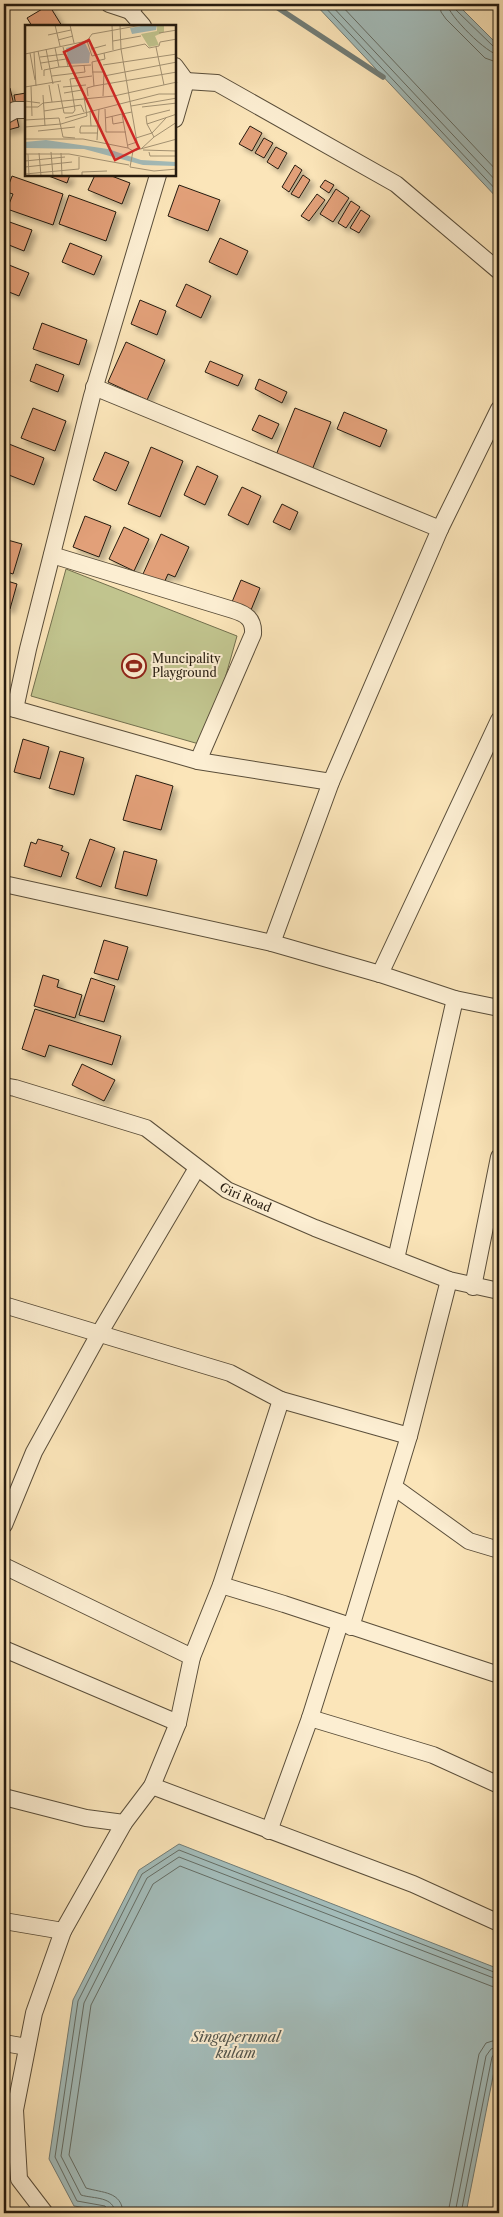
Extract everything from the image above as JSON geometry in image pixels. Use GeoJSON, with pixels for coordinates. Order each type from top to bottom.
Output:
{"type":"FeatureCollection","features":[{"type":"Feature","properties":{"kind":"street"},"geometry":{"type":"LineString","coordinates":[[109,4],[133,7],[142,25]]}},
{"type":"Feature","properties":{"kind":"street"},"geometry":{"type":"LineString","coordinates":[[176,67],[186,81]]}},
{"type":"Feature","properties":{"kind":"street"},"geometry":{"type":"LineString","coordinates":[[176,116],[186,81]]}},
{"type":"Feature","properties":{"kind":"street"},"geometry":{"type":"LineString","coordinates":[[186,81],[217,83],[396,184],[499,271]]}},
{"type":"Feature","properties":{"kind":"street"},"geometry":{"type":"LineString","coordinates":[[4,116],[15,110],[25,110]]}},
{"type":"Feature","properties":{"kind":"street"},"geometry":{"type":"LineString","coordinates":[[158,176],[94,386],[52,554],[9,708],[198,761],[331,782]]}},
{"type":"Feature","properties":{"kind":"street"},"geometry":{"type":"LineString","coordinates":[[94,386],[440,529]]}},
{"type":"Feature","properties":{"kind":"street"},"geometry":{"type":"LineString","coordinates":[[272,943],[331,782],[440,529],[499,409]]}},
{"type":"Feature","properties":{"kind":"street"},"geometry":{"type":"LineString","coordinates":[[52,554],[233,610],[249,618],[254,625],[253,634],[198,761]]}},
{"type":"Feature","properties":{"kind":"street"},"geometry":{"type":"LineString","coordinates":[[380,974],[499,720]]}},
{"type":"Feature","properties":{"kind":"street"},"geometry":{"type":"LineString","coordinates":[[4,884],[272,943],[380,974],[455,999],[499,1008]]}},
{"type":"Feature","properties":{"kind":"street"},"geometry":{"type":"LineString","coordinates":[[396,1259],[455,999]]}},
{"type":"Feature","properties":{"kind":"street","name":"Giri Road"},"geometry":{"type":"LineString","coordinates":[[4,1086],[146,1128],[227,1190],[315,1228],[449,1280],[473,1287],[499,1291]]}},
{"type":"Feature","properties":{"kind":"street"},"geometry":{"type":"LineString","coordinates":[[473,1287],[499,1157]]}},
{"type":"Feature","properties":{"kind":"street"},"geometry":{"type":"LineString","coordinates":[[4,1525],[9,1500],[34,1452],[197,1168]]}},
{"type":"Feature","properties":{"kind":"street"},"geometry":{"type":"LineString","coordinates":[[269,1831],[346,1625],[394,1487],[449,1280]]}},
{"type":"Feature","properties":{"kind":"street"},"geometry":{"type":"LineString","coordinates":[[4,1305],[230,1373],[281,1400],[409,1436]]}},
{"type":"Feature","properties":{"kind":"street"},"geometry":{"type":"LineString","coordinates":[[45,2213],[11,2177],[15,2110],[34,2012],[63,1931],[124,1823],[152,1786],[178,1723],[192,1657],[221,1585],[281,1400]]}},
{"type":"Feature","properties":{"kind":"street"},"geometry":{"type":"LineString","coordinates":[[394,1487],[469,1541],[499,1550]]}},
{"type":"Feature","properties":{"kind":"street"},"geometry":{"type":"LineString","coordinates":[[4,1566],[192,1657]]}},
{"type":"Feature","properties":{"kind":"street"},"geometry":{"type":"LineString","coordinates":[[221,1585],[499,1675]]}},
{"type":"Feature","properties":{"kind":"street"},"geometry":{"type":"LineString","coordinates":[[4,1649],[178,1723]]}},
{"type":"Feature","properties":{"kind":"street"},"geometry":{"type":"LineString","coordinates":[[310,1718],[433,1755],[499,1785]]}},
{"type":"Feature","properties":{"kind":"street"},"geometry":{"type":"LineString","coordinates":[[152,1786],[413,1884],[499,1923]]}},
{"type":"Feature","properties":{"kind":"street"},"geometry":{"type":"LineString","coordinates":[[4,1797],[86,1818],[124,1823]]}},
{"type":"Feature","properties":{"kind":"street"},"geometry":{"type":"LineString","coordinates":[[4,1921],[63,1931]]}},
{"type":"Feature","properties":{"kind":"street"},"geometry":{"type":"LineString","coordinates":[[4,2043],[27,2047]]}},
{"type":"Feature","properties":{"kind":"green space","name":"Muncipality Playground"},"geometry":{"type":"Polygon","coordinates":[[[66,569],[237,636],[206,746],[31,696],[66,569]]]}},
{"type":"Feature","properties":{"kind":"water"},"geometry":{"type":"Polygon","coordinates":[[[315,4],[457,4],[499,46],[499,200],[315,4]]]}},
{"type":"Feature","properties":{"kind":"water","name":"Singaperumal kulam"},"geometry":{"type":"Polygon","coordinates":[[[179,1844],[499,1969],[499,2046],[466,2213],[118,2213],[74,2206],[49,2159],[73,2000],[139,1870],[179,1844]]]}},
{"type":"Feature","properties":{"kind":"building"},"geometry":{"type":"Polygon","coordinates":[[[49,5],[61,25],[31,25],[27,18],[49,5]]]}},
{"type":"Feature","properties":{"kind":"building"},"geometry":{"type":"Polygon","coordinates":[[[10,88],[19,127],[4,131],[4,120],[8,119],[4,89],[10,88]]]}},
{"type":"Feature","properties":{"kind":"building"},"geometry":{"type":"Polygon","coordinates":[[[25,93],[25,109],[17,111],[14,95],[25,93]]]}},
{"type":"Feature","properties":{"kind":"building"},"geometry":{"type":"Polygon","coordinates":[[[250,126],[262,133],[252,151],[239,144],[250,126]]]}},
{"type":"Feature","properties":{"kind":"building"},"geometry":{"type":"Polygon","coordinates":[[[264,138],[273,143],[264,158],[255,153],[264,138]]]}},
{"type":"Feature","properties":{"kind":"building"},"geometry":{"type":"Polygon","coordinates":[[[276,147],[287,153],[278,169],[267,162],[276,147]]]}},
{"type":"Feature","properties":{"kind":"building"},"geometry":{"type":"Polygon","coordinates":[[[295,165],[302,170],[289,192],[282,187],[295,165]]]}},
{"type":"Feature","properties":{"kind":"building"},"geometry":{"type":"Polygon","coordinates":[[[303,175],[310,180],[299,198],[291,194],[303,175]]]}},
{"type":"Feature","properties":{"kind":"building"},"geometry":{"type":"Polygon","coordinates":[[[12,176],[63,194],[53,225],[7,209],[13,194],[6,192],[12,176]]]}},
{"type":"Feature","properties":{"kind":"building"},"geometry":{"type":"Polygon","coordinates":[[[49,176],[70,176],[67,183],[49,176]]]}},
{"type":"Feature","properties":{"kind":"building"},"geometry":{"type":"Polygon","coordinates":[[[95,176],[112,176],[130,183],[122,204],[88,190],[95,176]]]}},
{"type":"Feature","properties":{"kind":"building"},"geometry":{"type":"Polygon","coordinates":[[[325,180],[334,185],[329,193],[320,187],[325,180]]]}},
{"type":"Feature","properties":{"kind":"building"},"geometry":{"type":"Polygon","coordinates":[[[179,185],[220,200],[208,231],[168,216],[179,185]]]}},
{"type":"Feature","properties":{"kind":"building"},"geometry":{"type":"Polygon","coordinates":[[[336,189],[349,198],[333,222],[320,214],[336,189]]]}},
{"type":"Feature","properties":{"kind":"building"},"geometry":{"type":"Polygon","coordinates":[[[317,194],[325,200],[309,221],[301,216],[317,194]]]}},
{"type":"Feature","properties":{"kind":"building"},"geometry":{"type":"Polygon","coordinates":[[[69,195],[116,212],[106,241],[59,224],[69,195]]]}},
{"type":"Feature","properties":{"kind":"building"},"geometry":{"type":"Polygon","coordinates":[[[351,201],[360,207],[346,228],[338,223],[351,201]]]}},
{"type":"Feature","properties":{"kind":"building"},"geometry":{"type":"Polygon","coordinates":[[[361,210],[370,216],[359,233],[350,228],[361,210]]]}},
{"type":"Feature","properties":{"kind":"building"},"geometry":{"type":"Polygon","coordinates":[[[4,220],[32,230],[24,251],[4,243],[4,220]]]}},
{"type":"Feature","properties":{"kind":"building"},"geometry":{"type":"Polygon","coordinates":[[[220,238],[248,251],[237,275],[209,262],[220,238]]]}},
{"type":"Feature","properties":{"kind":"building"},"geometry":{"type":"Polygon","coordinates":[[[70,243],[102,256],[94,275],[62,262],[70,243]]]}},
{"type":"Feature","properties":{"kind":"building"},"geometry":{"type":"Polygon","coordinates":[[[4,263],[29,273],[19,296],[4,290],[4,263]]]}},
{"type":"Feature","properties":{"kind":"building"},"geometry":{"type":"Polygon","coordinates":[[[186,284],[211,296],[201,318],[176,306],[186,284]]]}},
{"type":"Feature","properties":{"kind":"building"},"geometry":{"type":"Polygon","coordinates":[[[140,300],[166,311],[157,335],[131,324],[140,300]]]}},
{"type":"Feature","properties":{"kind":"building"},"geometry":{"type":"Polygon","coordinates":[[[42,323],[87,340],[79,365],[33,349],[42,323]]]}},
{"type":"Feature","properties":{"kind":"building"},"geometry":{"type":"Polygon","coordinates":[[[126,342],[165,360],[147,400],[108,382],[126,342]]]}},
{"type":"Feature","properties":{"kind":"building"},"geometry":{"type":"Polygon","coordinates":[[[210,361],[243,375],[238,386],[205,372],[210,361]]]}},
{"type":"Feature","properties":{"kind":"building"},"geometry":{"type":"Polygon","coordinates":[[[36,364],[64,375],[58,392],[30,381],[36,364]]]}},
{"type":"Feature","properties":{"kind":"building"},"geometry":{"type":"Polygon","coordinates":[[[259,379],[287,392],[282,403],[255,389],[259,379]]]}},
{"type":"Feature","properties":{"kind":"building"},"geometry":{"type":"Polygon","coordinates":[[[33,408],[66,421],[55,451],[21,438],[33,408]]]}},
{"type":"Feature","properties":{"kind":"building"},"geometry":{"type":"Polygon","coordinates":[[[295,408],[331,422],[312,470],[276,455],[295,408]]]}},
{"type":"Feature","properties":{"kind":"building"},"geometry":{"type":"Polygon","coordinates":[[[344,412],[387,430],[380,447],[337,429],[344,412]]]}},
{"type":"Feature","properties":{"kind":"building"},"geometry":{"type":"Polygon","coordinates":[[[259,415],[279,424],[272,439],[252,430],[259,415]]]}},
{"type":"Feature","properties":{"kind":"building"},"geometry":{"type":"Polygon","coordinates":[[[4,442],[44,458],[34,485],[4,473],[4,442]]]}},
{"type":"Feature","properties":{"kind":"building"},"geometry":{"type":"Polygon","coordinates":[[[151,447],[183,461],[160,517],[128,504],[151,447]]]}},
{"type":"Feature","properties":{"kind":"building"},"geometry":{"type":"Polygon","coordinates":[[[105,452],[129,462],[116,491],[93,480],[105,452]]]}},
{"type":"Feature","properties":{"kind":"building"},"geometry":{"type":"Polygon","coordinates":[[[197,466],[218,476],[205,505],[184,495],[197,466]]]}},
{"type":"Feature","properties":{"kind":"building"},"geometry":{"type":"Polygon","coordinates":[[[242,487],[261,496],[248,525],[228,515],[242,487]]]}},
{"type":"Feature","properties":{"kind":"building"},"geometry":{"type":"Polygon","coordinates":[[[282,504],[298,512],[290,530],[273,522],[282,504]]]}},
{"type":"Feature","properties":{"kind":"building"},"geometry":{"type":"Polygon","coordinates":[[[85,516],[111,526],[99,557],[73,547],[85,516]]]}},
{"type":"Feature","properties":{"kind":"building"},"geometry":{"type":"Polygon","coordinates":[[[124,527],[149,539],[134,571],[109,559],[124,527]]]}},
{"type":"Feature","properties":{"kind":"building"},"geometry":{"type":"Polygon","coordinates":[[[161,534],[189,547],[175,577],[168,574],[164,583],[143,574],[161,534]]]}},
{"type":"Feature","properties":{"kind":"building"},"geometry":{"type":"Polygon","coordinates":[[[4,539],[22,544],[13,574],[4,571],[4,539]]]}},
{"type":"Feature","properties":{"kind":"building"},"geometry":{"type":"Polygon","coordinates":[[[4,580],[17,584],[10,609],[4,607],[4,580]]]}},
{"type":"Feature","properties":{"kind":"building"},"geometry":{"type":"Polygon","coordinates":[[[241,580],[260,588],[251,610],[232,602],[241,580]]]}},
{"type":"Feature","properties":{"kind":"building"},"geometry":{"type":"Polygon","coordinates":[[[23,739],[49,747],[40,779],[14,772],[23,739]]]}},
{"type":"Feature","properties":{"kind":"building"},"geometry":{"type":"Polygon","coordinates":[[[60,751],[84,758],[74,795],[49,788],[60,751]]]}},
{"type":"Feature","properties":{"kind":"building"},"geometry":{"type":"Polygon","coordinates":[[[136,775],[173,786],[161,830],[123,820],[136,775]]]}},
{"type":"Feature","properties":{"kind":"building"},"geometry":{"type":"Polygon","coordinates":[[[38,839],[63,846],[61,850],[69,853],[61,877],[24,866],[31,842],[36,844],[38,839]]]}},
{"type":"Feature","properties":{"kind":"building"},"geometry":{"type":"Polygon","coordinates":[[[90,839],[115,848],[101,887],[76,878],[90,839]]]}},
{"type":"Feature","properties":{"kind":"building"},"geometry":{"type":"Polygon","coordinates":[[[124,851],[157,860],[147,896],[115,888],[124,851]]]}},
{"type":"Feature","properties":{"kind":"building"},"geometry":{"type":"Polygon","coordinates":[[[104,940],[128,947],[118,980],[94,973],[104,940]]]}},
{"type":"Feature","properties":{"kind":"building"},"geometry":{"type":"Polygon","coordinates":[[[43,975],[59,980],[57,987],[82,995],[75,1018],[34,1006],[43,975]]]}},
{"type":"Feature","properties":{"kind":"building"},"geometry":{"type":"Polygon","coordinates":[[[91,978],[115,986],[104,1022],[79,1015],[91,978]]]}},
{"type":"Feature","properties":{"kind":"building"},"geometry":{"type":"Polygon","coordinates":[[[35,1009],[121,1036],[112,1065],[49,1045],[45,1057],[22,1049],[35,1009]]]}},
{"type":"Feature","properties":{"kind":"building"},"geometry":{"type":"Polygon","coordinates":[[[82,1064],[115,1080],[104,1101],[72,1085],[82,1064]]]}},
{"type":"Feature","properties":{"kind":"waterway"},"geometry":{"type":"LineString","coordinates":[[272,4],[383,77]]}},
{"type":"Feature","properties":{"kind":"place","name":"Muncipality Playground"},"geometry":{"type":"Point","coordinates":[134,666]}}]}
